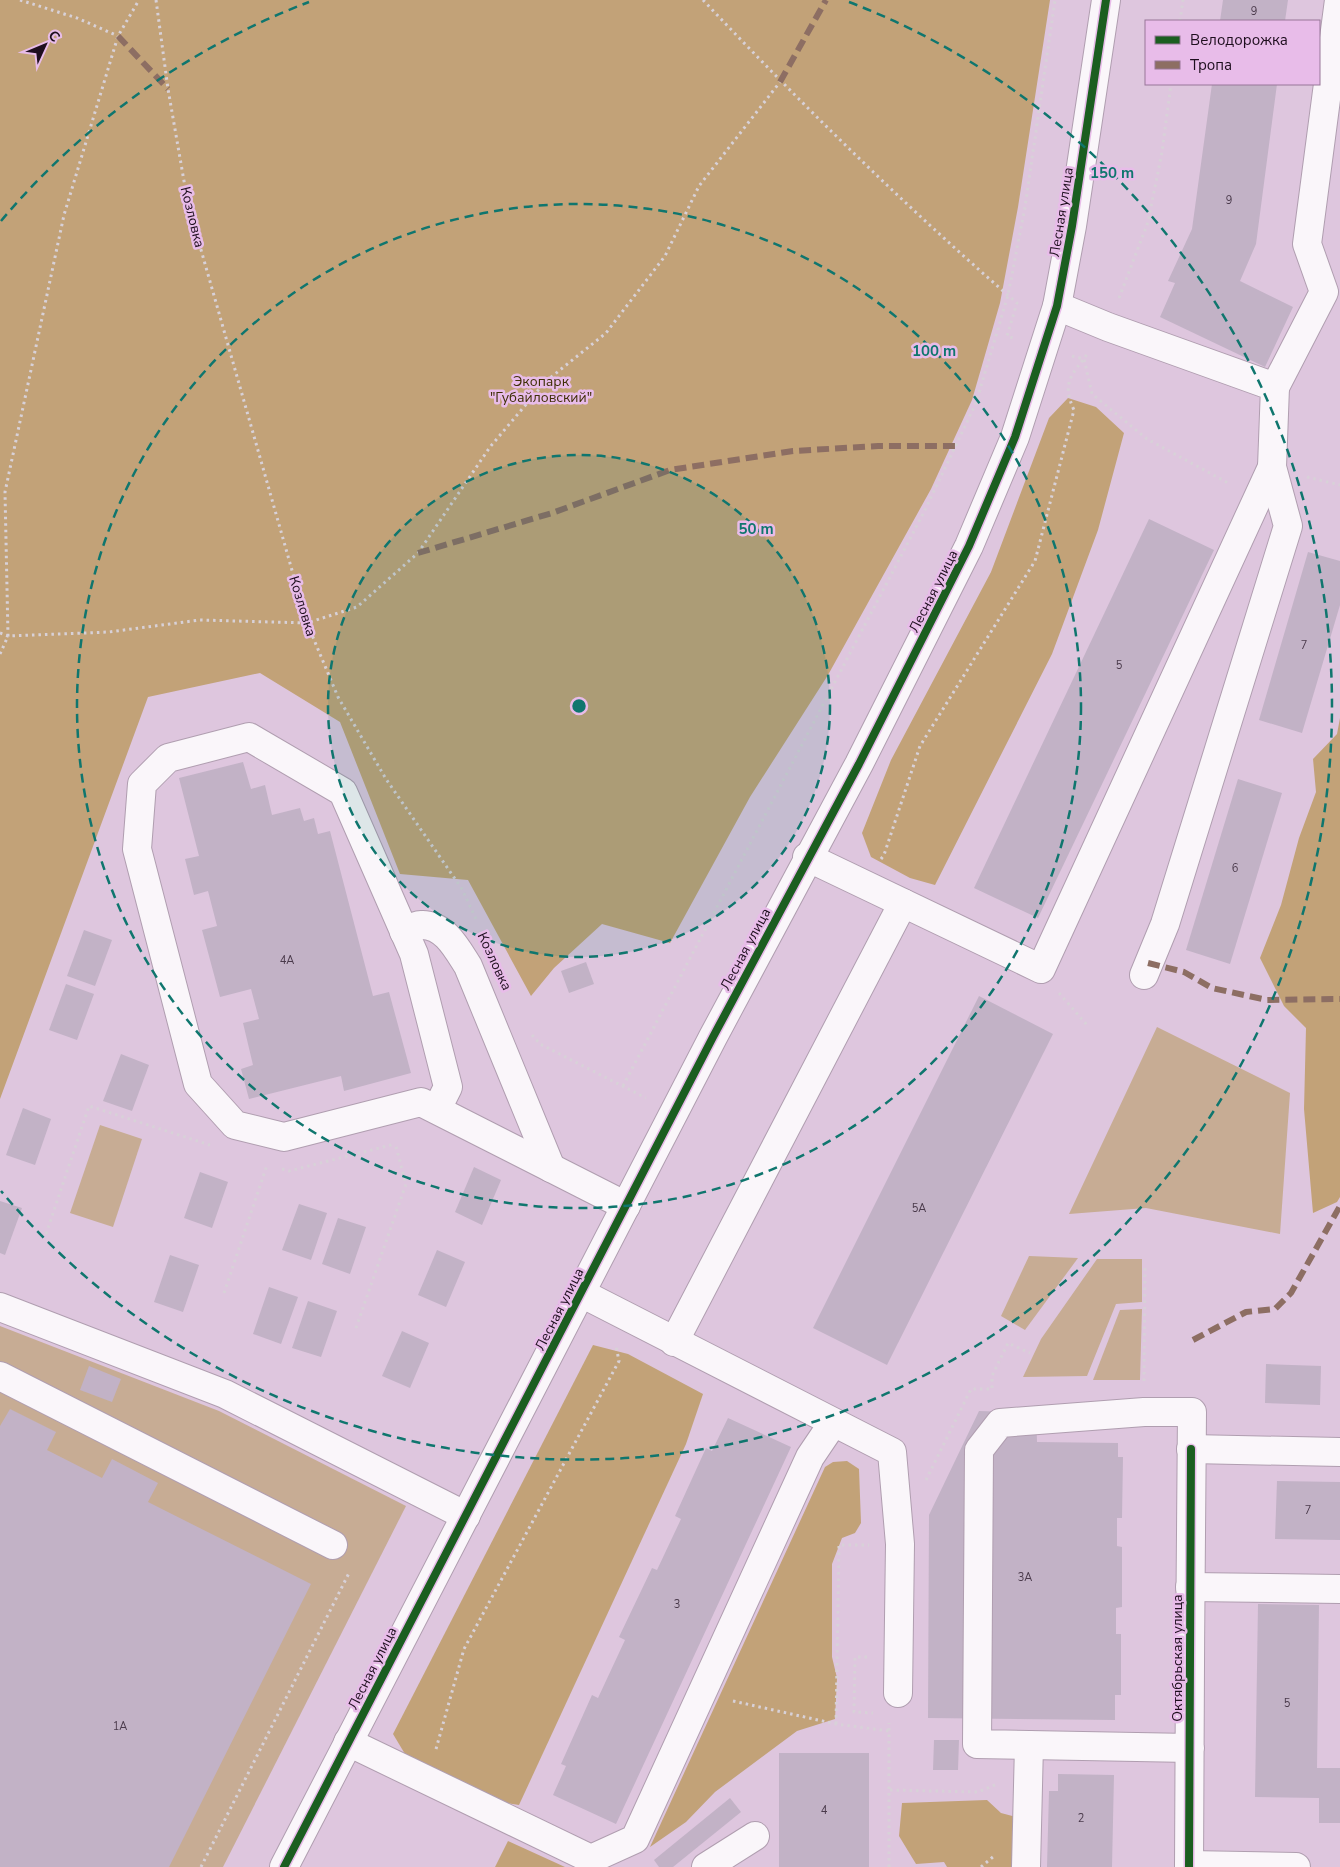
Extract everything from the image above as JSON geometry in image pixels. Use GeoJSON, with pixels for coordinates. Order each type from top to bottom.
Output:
{"type":"FeatureCollection","features":[{"type":"Feature","properties":{"kind":"street","name":"Лесная улица"},"geometry":{"type":"LineString","coordinates":[[284,1867],[466,1516],[593,1300],[626,1206],[807,857],[858,764],[969,546],[1015,438],[1057,306],[1072,226],[1106,0]]}},
{"type":"Feature","properties":{"kind":"street"},"geometry":{"type":"LineString","coordinates":[[1144,975],[1165,924],[1288,526],[1272,468],[1275,386],[1324,292],[1307,244],[1339,0]]}},
{"type":"Feature","properties":{"kind":"street"},"geometry":{"type":"LineString","coordinates":[[1057,306],[1108,327],[1275,386]]}},
{"type":"Feature","properties":{"kind":"street"},"geometry":{"type":"LineString","coordinates":[[807,857],[1041,969],[1272,468]]}},
{"type":"Feature","properties":{"kind":"street"},"geometry":{"type":"LineString","coordinates":[[437,1109],[448,1086],[414,954],[343,792],[249,737],[168,758],[142,784],[137,849],[198,1084],[235,1124],[284,1137],[421,1102],[626,1206]]}},
{"type":"Feature","properties":{"kind":"street"},"geometry":{"type":"LineString","coordinates":[[674,1342],[903,903]]}},
{"type":"Feature","properties":{"kind":"street"},"geometry":{"type":"LineString","coordinates":[[404,932],[421,924],[434,928],[448,936],[468,966],[550,1168]]}},
{"type":"Feature","properties":{"kind":"street"},"geometry":{"type":"LineString","coordinates":[[593,1300],[892,1452],[900,1544],[898,1693]]}},
{"type":"Feature","properties":{"kind":"street"},"geometry":{"type":"LineString","coordinates":[[0,1307],[225,1394],[466,1516]]}},
{"type":"Feature","properties":{"kind":"street"},"geometry":{"type":"LineString","coordinates":[[0,1376],[337,1557]]}},
{"type":"Feature","properties":{"kind":"street"},"geometry":{"type":"LineString","coordinates":[[1144,1412],[1000,1423],[979,1450],[977,1744],[1028,1757],[1190,1748]]}},
{"type":"Feature","properties":{"kind":"street","name":"Октябрьская улица"},"geometry":{"type":"LineString","coordinates":[[1144,1412],[1192,1412],[1189,1866]]}},
{"type":"Feature","properties":{"kind":"street"},"geometry":{"type":"LineString","coordinates":[[348,1742],[591,1859],[635,1840],[810,1457],[833,1423]]}},
{"type":"Feature","properties":{"kind":"street"},"geometry":{"type":"LineString","coordinates":[[1191,1450],[1340,1452]]}},
{"type":"Feature","properties":{"kind":"street"},"geometry":{"type":"LineString","coordinates":[[1190,1587],[1340,1589]]}},
{"type":"Feature","properties":{"kind":"street"},"geometry":{"type":"LineString","coordinates":[[1026,1867],[1028,1757]]}},
{"type":"Feature","properties":{"kind":"street"},"geometry":{"type":"LineString","coordinates":[[706,1867],[755,1836]]}},
{"type":"Feature","properties":{"kind":"street"},"geometry":{"type":"LineString","coordinates":[[1189,1866],[1296,1867]]}},
{"type":"Feature","properties":{"kind":"path"},"geometry":{"type":"LineString","coordinates":[[20,0],[77,18],[118,36]]}},
{"type":"Feature","properties":{"kind":"path"},"geometry":{"type":"LineString","coordinates":[[0,654],[8,636],[5,492],[64,215],[118,36],[139,0]]}},
{"type":"Feature","properties":{"kind":"path"},"geometry":{"type":"LineString","coordinates":[[703,0],[780,82],[955,250],[1017,303],[1007,336],[1016,338]]}},
{"type":"Feature","properties":{"kind":"path"},"geometry":{"type":"LineString","coordinates":[[623,1086],[953,454],[976,403],[1008,295],[1025,207],[1055,0]]}},
{"type":"Feature","properties":{"kind":"path"},"geometry":{"type":"LineString","coordinates":[[1180,20],[1183,0]]}},
{"type":"Feature","properties":{"kind":"path"},"geometry":{"type":"LineString","coordinates":[[0,633],[8,636],[109,632],[200,620],[307,623],[357,607],[418,553],[490,447],[546,382],[606,333],[664,256],[699,186],[780,82]]}},
{"type":"Feature","properties":{"kind":"path"},"geometry":{"type":"LineString","coordinates":[[860,883],[884,855],[920,746],[1035,561],[1074,410],[1067,394],[1073,370],[1084,360],[1108,327],[1148,222],[1162,152],[1171,85]]}},
{"type":"Feature","properties":{"kind":"path"},"geometry":{"type":"LineString","coordinates":[[1068,355],[1084,360]]}},
{"type":"Feature","properties":{"kind":"path"},"geometry":{"type":"LineString","coordinates":[[1084,360],[1092,394],[1147,439],[1232,485]]}},
{"type":"Feature","properties":{"kind":"path"},"geometry":{"type":"LineString","coordinates":[[1272,468],[1340,485]]}},
{"type":"Feature","properties":{"kind":"path"},"geometry":{"type":"LineString","coordinates":[[1055,988],[1088,1025]]}},
{"type":"Feature","properties":{"kind":"path"},"geometry":{"type":"LineString","coordinates":[[530,1033],[540,1044],[651,1101]]}},
{"type":"Feature","properties":{"kind":"path"},"geometry":{"type":"LineString","coordinates":[[46,1234],[89,1106],[211,1146]]}},
{"type":"Feature","properties":{"kind":"path"},"geometry":{"type":"LineString","coordinates":[[356,1328],[406,1184],[387,1110]]}},
{"type":"Feature","properties":{"kind":"path"},"geometry":{"type":"LineString","coordinates":[[258,1161],[289,1171],[395,1144]]}},
{"type":"Feature","properties":{"kind":"path"},"geometry":{"type":"LineString","coordinates":[[224,1293],[267,1164]]}},
{"type":"Feature","properties":{"kind":"path"},"geometry":{"type":"LineString","coordinates":[[1144,1412],[1145,1267]]}},
{"type":"Feature","properties":{"kind":"path"},"geometry":{"type":"LineString","coordinates":[[427,1781],[464,1649],[620,1360],[593,1300]]}},
{"type":"Feature","properties":{"kind":"path"},"geometry":{"type":"LineString","coordinates":[[925,1482],[971,1389],[992,1389],[992,1376],[1008,1342],[1030,1353]]}},
{"type":"Feature","properties":{"kind":"path"},"geometry":{"type":"LineString","coordinates":[[836,1724],[839,1545],[865,1545]]}},
{"type":"Feature","properties":{"kind":"path"},"geometry":{"type":"LineString","coordinates":[[201,1867],[349,1573],[337,1557]]}},
{"type":"Feature","properties":{"kind":"path"},"geometry":{"type":"LineString","coordinates":[[732,1701],[836,1724],[889,1731],[889,1867]]}},
{"type":"Feature","properties":{"kind":"path"},"geometry":{"type":"LineString","coordinates":[[890,1790],[978,1792],[1028,1757]]}},
{"type":"Feature","properties":{"kind":"shaded area"},"geometry":{"type":"Polygon","coordinates":[[[1157,1027],[1290,1093],[1280,1234],[1146,1208],[1069,1214],[1157,1027]]]}},
{"type":"Feature","properties":{"kind":"shaded area"},"geometry":{"type":"Polygon","coordinates":[[[100,1125],[142,1139],[113,1227],[70,1213],[100,1125]]]}},
{"type":"Feature","properties":{"kind":"shaded area"},"geometry":{"type":"Polygon","coordinates":[[[1029,1256],[1078,1258],[1025,1330],[1001,1316],[1029,1256]]]}},
{"type":"Feature","properties":{"kind":"shaded area"},"geometry":{"type":"Polygon","coordinates":[[[1097,1259],[1142,1259],[1142,1302],[1116,1304],[1087,1376],[1023,1377],[1041,1339],[1097,1259]]]}},
{"type":"Feature","properties":{"kind":"shaded area"},"geometry":{"type":"Polygon","coordinates":[[[1142,1309],[1140,1380],[1093,1380],[1120,1310],[1142,1309]]]}},
{"type":"Feature","properties":{"kind":"shaded area"},"geometry":{"type":"Polygon","coordinates":[[[0,1326],[219,1411],[406,1506],[223,1867],[0,1867],[0,1326]]]}},
{"type":"Feature","properties":{"kind":"green space","name":"Экопарк \"Губайловский\""},"geometry":{"type":"Polygon","coordinates":[[[0,0],[1050,0],[1018,207],[1000,303],[972,400],[931,489],[828,675],[750,797],[670,943],[602,924],[554,968],[531,996],[468,880],[400,874],[340,722],[260,673],[148,697],[0,1099],[0,0]]]}},
{"type":"Feature","properties":{"kind":"green space"},"geometry":{"type":"Polygon","coordinates":[[[1068,398],[1096,407],[1124,433],[1098,530],[1052,654],[935,885],[910,878],[871,857],[862,833],[891,760],[991,572],[1049,418],[1068,398]]]}},
{"type":"Feature","properties":{"kind":"green space"},"geometry":{"type":"Polygon","coordinates":[[[1340,718],[1340,1197],[1337,1202],[1313,1213],[1304,1109],[1306,1028],[1284,1006],[1260,958],[1281,905],[1299,838],[1316,792],[1313,759],[1337,734],[1340,718]]]}},
{"type":"Feature","properties":{"kind":"green space"},"geometry":{"type":"Polygon","coordinates":[[[593,1345],[628,1354],[703,1394],[686,1444],[519,1805],[492,1801],[411,1764],[393,1734],[593,1345]]]}},
{"type":"Feature","properties":{"kind":"green space"},"geometry":{"type":"Polygon","coordinates":[[[847,1461],[859,1469],[861,1523],[855,1533],[842,1538],[832,1564],[832,1657],[837,1678],[835,1719],[797,1731],[715,1792],[686,1822],[650,1847],[825,1467],[833,1462],[847,1461]]]}},
{"type":"Feature","properties":{"kind":"green space"},"geometry":{"type":"Polygon","coordinates":[[[987,1800],[1001,1813],[1020,1818],[1021,1867],[947,1867],[944,1862],[916,1864],[899,1836],[902,1803],[987,1800]]]}},
{"type":"Feature","properties":{"kind":"green space"},"geometry":{"type":"Polygon","coordinates":[[[508,1841],[565,1867],[495,1867],[508,1841]]]}},
{"type":"Feature","properties":{"kind":"building"},"geometry":{"type":"Polygon","coordinates":[[[1223,0],[1288,0],[1285,20],[1220,20],[1223,0]]]}},
{"type":"Feature","properties":{"kind":"building"},"geometry":{"type":"Polygon","coordinates":[[[1212,85],[1277,85],[1256,244],[1240,281],[1293,307],[1265,367],[1160,317],[1175,283],[1168,281],[1192,229],[1212,85]]]}},
{"type":"Feature","properties":{"kind":"building"},"geometry":{"type":"Polygon","coordinates":[[[1149,519],[1214,550],[1038,918],[974,888],[1149,519]]]}},
{"type":"Feature","properties":{"kind":"building"},"geometry":{"type":"Polygon","coordinates":[[[1308,552],[1340,561],[1340,605],[1302,733],[1259,720],[1308,552]]]}},
{"type":"Feature","properties":{"kind":"building"},"geometry":{"type":"Polygon","coordinates":[[[243,762],[251,789],[265,785],[272,815],[300,808],[304,821],[314,818],[318,834],[330,831],[373,996],[389,992],[411,1073],[344,1091],[341,1076],[249,1099],[241,1069],[253,1065],[243,1023],[259,1019],[251,989],[220,997],[202,930],[217,926],[208,891],[194,895],[185,859],[199,856],[179,778],[243,762]]]}},
{"type":"Feature","properties":{"kind":"building"},"geometry":{"type":"Polygon","coordinates":[[[1238,779],[1282,793],[1230,964],[1186,950],[1238,779]]]}},
{"type":"Feature","properties":{"kind":"building"},"geometry":{"type":"Polygon","coordinates":[[[84,930],[112,940],[95,986],[67,976],[84,930]]]}},
{"type":"Feature","properties":{"kind":"building"},"geometry":{"type":"Polygon","coordinates":[[[586,962],[594,984],[569,993],[561,971],[586,962]]]}},
{"type":"Feature","properties":{"kind":"building"},"geometry":{"type":"Polygon","coordinates":[[[66,984],[94,994],[77,1040],[49,1030],[66,984]]]}},
{"type":"Feature","properties":{"kind":"building"},"geometry":{"type":"Polygon","coordinates":[[[979,996],[1053,1034],[887,1365],[813,1328],[979,996]]]}},
{"type":"Feature","properties":{"kind":"building"},"geometry":{"type":"Polygon","coordinates":[[[121,1054],[149,1065],[132,1111],[103,1101],[121,1054]]]}},
{"type":"Feature","properties":{"kind":"building"},"geometry":{"type":"Polygon","coordinates":[[[23,1108],[51,1119],[35,1165],[6,1155],[23,1108]]]}},
{"type":"Feature","properties":{"kind":"building"},"geometry":{"type":"Polygon","coordinates":[[[474,1167],[501,1180],[482,1225],[455,1212],[474,1167]]]}},
{"type":"Feature","properties":{"kind":"building"},"geometry":{"type":"Polygon","coordinates":[[[200,1172],[228,1182],[212,1228],[184,1218],[200,1172]]]}},
{"type":"Feature","properties":{"kind":"building"},"geometry":{"type":"Polygon","coordinates":[[[0,1201],[22,1208],[5,1255],[0,1253],[0,1201]]]}},
{"type":"Feature","properties":{"kind":"building"},"geometry":{"type":"Polygon","coordinates":[[[299,1204],[327,1213],[311,1260],[282,1250],[299,1204]]]}},
{"type":"Feature","properties":{"kind":"building"},"geometry":{"type":"Polygon","coordinates":[[[338,1218],[366,1227],[350,1274],[322,1264],[338,1218]]]}},
{"type":"Feature","properties":{"kind":"building"},"geometry":{"type":"Polygon","coordinates":[[[437,1250],[465,1262],[446,1307],[418,1295],[437,1250]]]}},
{"type":"Feature","properties":{"kind":"building"},"geometry":{"type":"Polygon","coordinates":[[[170,1255],[199,1265],[183,1312],[154,1302],[170,1255]]]}},
{"type":"Feature","properties":{"kind":"building"},"geometry":{"type":"Polygon","coordinates":[[[269,1287],[298,1297],[281,1344],[253,1334],[269,1287]]]}},
{"type":"Feature","properties":{"kind":"building"},"geometry":{"type":"Polygon","coordinates":[[[308,1301],[337,1311],[321,1357],[292,1348],[308,1301]]]}},
{"type":"Feature","properties":{"kind":"building"},"geometry":{"type":"Polygon","coordinates":[[[402,1331],[429,1343],[410,1388],[382,1376],[402,1331]]]}},
{"type":"Feature","properties":{"kind":"building"},"geometry":{"type":"Polygon","coordinates":[[[1266,1364],[1321,1366],[1320,1405],[1265,1403],[1266,1364]]]}},
{"type":"Feature","properties":{"kind":"building"},"geometry":{"type":"Polygon","coordinates":[[[89,1366],[121,1379],[112,1402],[80,1390],[89,1366]]]}},
{"type":"Feature","properties":{"kind":"building"},"geometry":{"type":"Polygon","coordinates":[[[10,1409],[56,1432],[47,1450],[102,1478],[112,1459],[158,1483],[148,1502],[311,1584],[169,1867],[0,1867],[0,1426],[10,1409]]]}},
{"type":"Feature","properties":{"kind":"building"},"geometry":{"type":"Polygon","coordinates":[[[979,1411],[1036,1413],[1037,1442],[1118,1443],[1118,1457],[1123,1457],[1122,1518],[1117,1518],[1117,1546],[1122,1547],[1122,1607],[1116,1608],[1116,1634],[1121,1634],[1121,1695],[1115,1695],[1115,1720],[928,1718],[929,1515],[979,1411]]]}},
{"type":"Feature","properties":{"kind":"building"},"geometry":{"type":"Polygon","coordinates":[[[728,1418],[791,1447],[616,1824],[553,1795],[566,1766],[561,1764],[592,1695],[598,1698],[625,1640],[619,1637],[652,1568],[657,1570],[681,1519],[675,1516],[706,1448],[712,1451],[728,1418]]]}},
{"type":"Feature","properties":{"kind":"building"},"geometry":{"type":"Polygon","coordinates":[[[1277,1481],[1340,1482],[1340,1540],[1275,1539],[1277,1481]]]}},
{"type":"Feature","properties":{"kind":"building"},"geometry":{"type":"Polygon","coordinates":[[[1258,1604],[1319,1605],[1317,1768],[1340,1768],[1340,1823],[1319,1823],[1319,1798],[1255,1797],[1258,1604]]]}},
{"type":"Feature","properties":{"kind":"building"},"geometry":{"type":"Polygon","coordinates":[[[934,1740],[959,1740],[958,1770],[933,1770],[934,1740]]]}},
{"type":"Feature","properties":{"kind":"building"},"geometry":{"type":"Polygon","coordinates":[[[779,1753],[869,1753],[869,1867],[779,1867],[779,1753]]]}},
{"type":"Feature","properties":{"kind":"building"},"geometry":{"type":"Polygon","coordinates":[[[1058,1774],[1114,1775],[1112,1867],[1047,1867],[1049,1791],[1058,1791],[1058,1774]]]}},
{"type":"Feature","properties":{"kind":"building"},"geometry":{"type":"Polygon","coordinates":[[[730,1798],[741,1812],[673,1867],[659,1867],[654,1860],[730,1798]]]}},
{"type":"Feature","properties":{"kind":"marked path"},"geometry":{"type":"LineString","coordinates":[[780,82],[826,0]]}},
{"type":"Feature","properties":{"kind":"marked path"},"geometry":{"type":"LineString","coordinates":[[118,36],[168,89]]}},
{"type":"Feature","properties":{"kind":"marked path"},"geometry":{"type":"LineString","coordinates":[[418,553],[552,513],[670,470],[793,451],[878,446],[957,446]]}},
{"type":"Feature","properties":{"kind":"marked path"},"geometry":{"type":"LineString","coordinates":[[1148,963],[1184,972],[1212,988],[1267,1000],[1340,999]]}},
{"type":"Feature","properties":{"kind":"marked path"},"geometry":{"type":"LineString","coordinates":[[1193,1340],[1246,1312],[1275,1309],[1291,1293],[1340,1206]]}},
{"type":"Feature","properties":{"kind":"cycle path"},"geometry":{"type":"LineString","coordinates":[[284,1867],[713,1037],[859,764],[969,546],[1015,437],[1057,306],[1072,226],[1106,0]]}},
{"type":"Feature","properties":{"kind":"cycle path"},"geometry":{"type":"LineString","coordinates":[[1189,1867],[1191,1449]]}}]}
